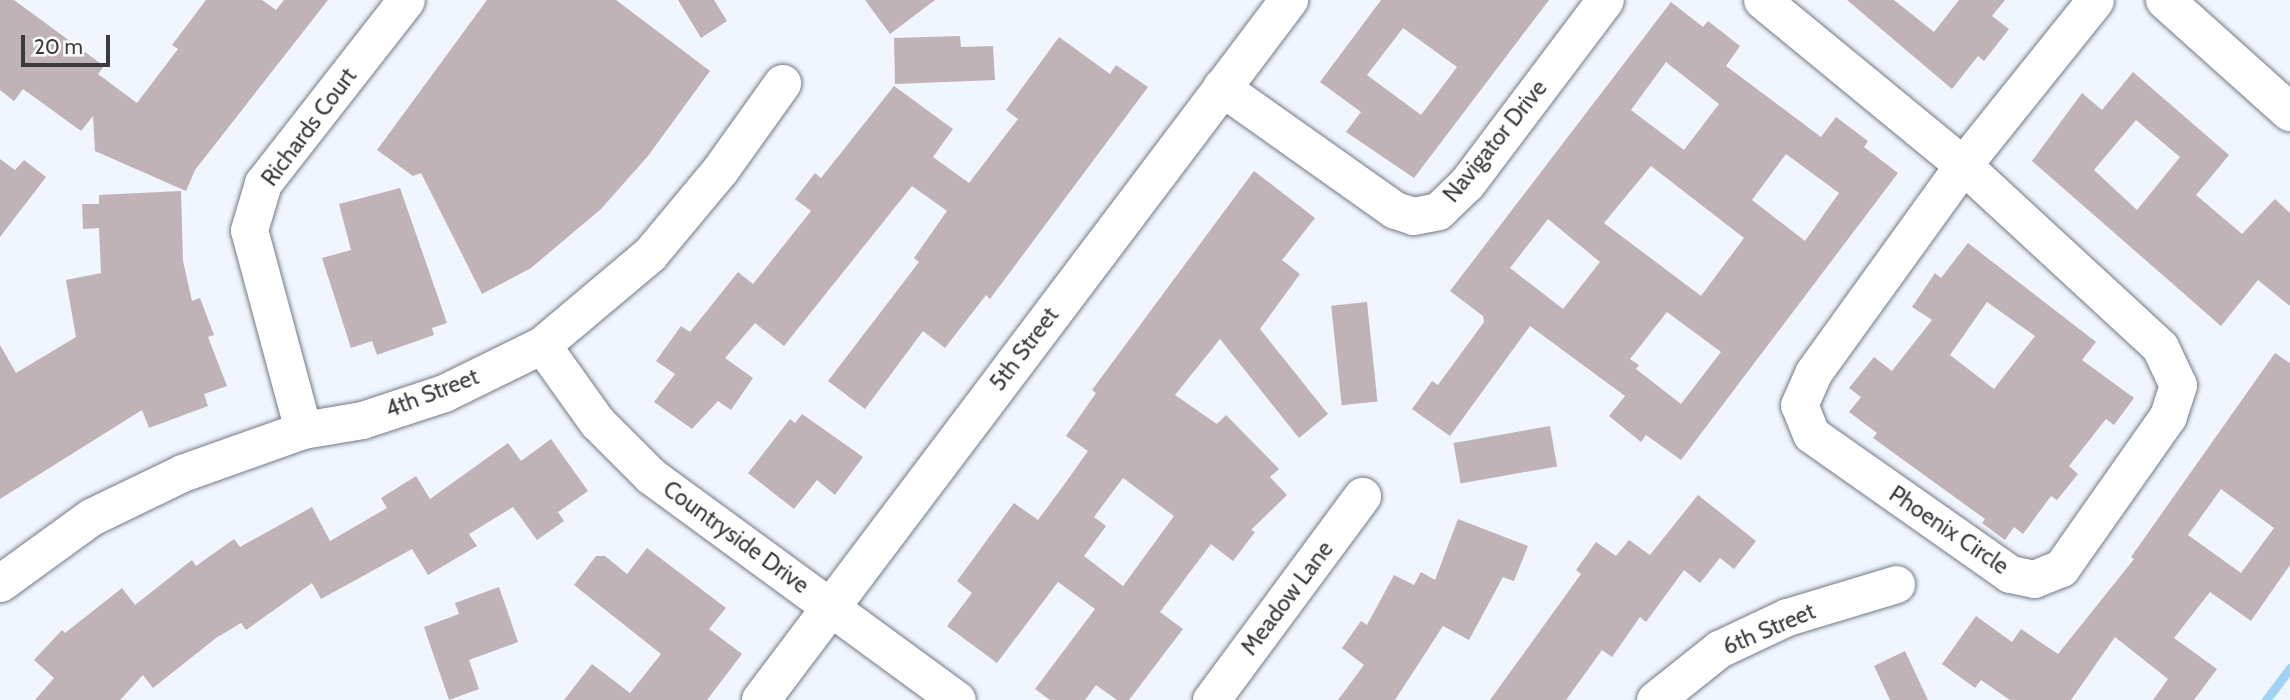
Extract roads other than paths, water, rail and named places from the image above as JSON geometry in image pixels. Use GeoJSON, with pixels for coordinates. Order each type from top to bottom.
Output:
{"type":"FeatureCollection","features":[{"type":"Feature","properties":{"kind":"street","name":"Richards Court"},"geometry":{"type":"LineString","coordinates":[[303,430],[249,230],[262,183],[406,0]]}},
{"type":"Feature","properties":{"kind":"street","name":"5th Street"},"geometry":{"type":"LineString","coordinates":[[761,700],[1289,0]]}},
{"type":"Feature","properties":{"kind":"street","name":"Navigator Drive"},"geometry":{"type":"LineString","coordinates":[[1222,87],[1395,210],[1413,216],[1438,211],[1467,183],[1605,0]]}},
{"type":"Feature","properties":{"kind":"street"},"geometry":{"type":"LineString","coordinates":[[1762,0],[1963,165]]}},
{"type":"Feature","properties":{"kind":"street","name":"Phoenix Circle"},"geometry":{"type":"LineString","coordinates":[[1963,165],[2160,347],[2178,385],[2168,416],[2061,568],[2034,579],[2010,574],[1811,434],[1799,405],[1813,373],[1963,165],[2095,0]]}},
{"type":"Feature","properties":{"kind":"street"},"geometry":{"type":"LineString","coordinates":[[2165,0],[2290,112]]}},
{"type":"Feature","properties":{"kind":"street","name":"4th Street"},"geometry":{"type":"LineString","coordinates":[[0,583],[91,517],[182,473],[303,430],[362,420],[444,393],[542,345],[650,254],[720,170],[782,83]]}},
{"type":"Feature","properties":{"kind":"street","name":"Countryside Drive"},"geometry":{"type":"LineString","coordinates":[[542,345],[597,422],[651,476],[957,700]]}},
{"type":"Feature","properties":{"kind":"street","name":"Meadow Lane"},"geometry":{"type":"LineString","coordinates":[[1211,700],[1362,496]]}},
{"type":"Feature","properties":{"kind":"street","name":"6th Street"},"geometry":{"type":"LineString","coordinates":[[1655,700],[1719,649],[1787,617],[1896,584]]}},
{"type":"Feature","properties":{"kind":"waterway"},"geometry":{"type":"LineString","coordinates":[[2266,700],[2290,668]]}}]}
